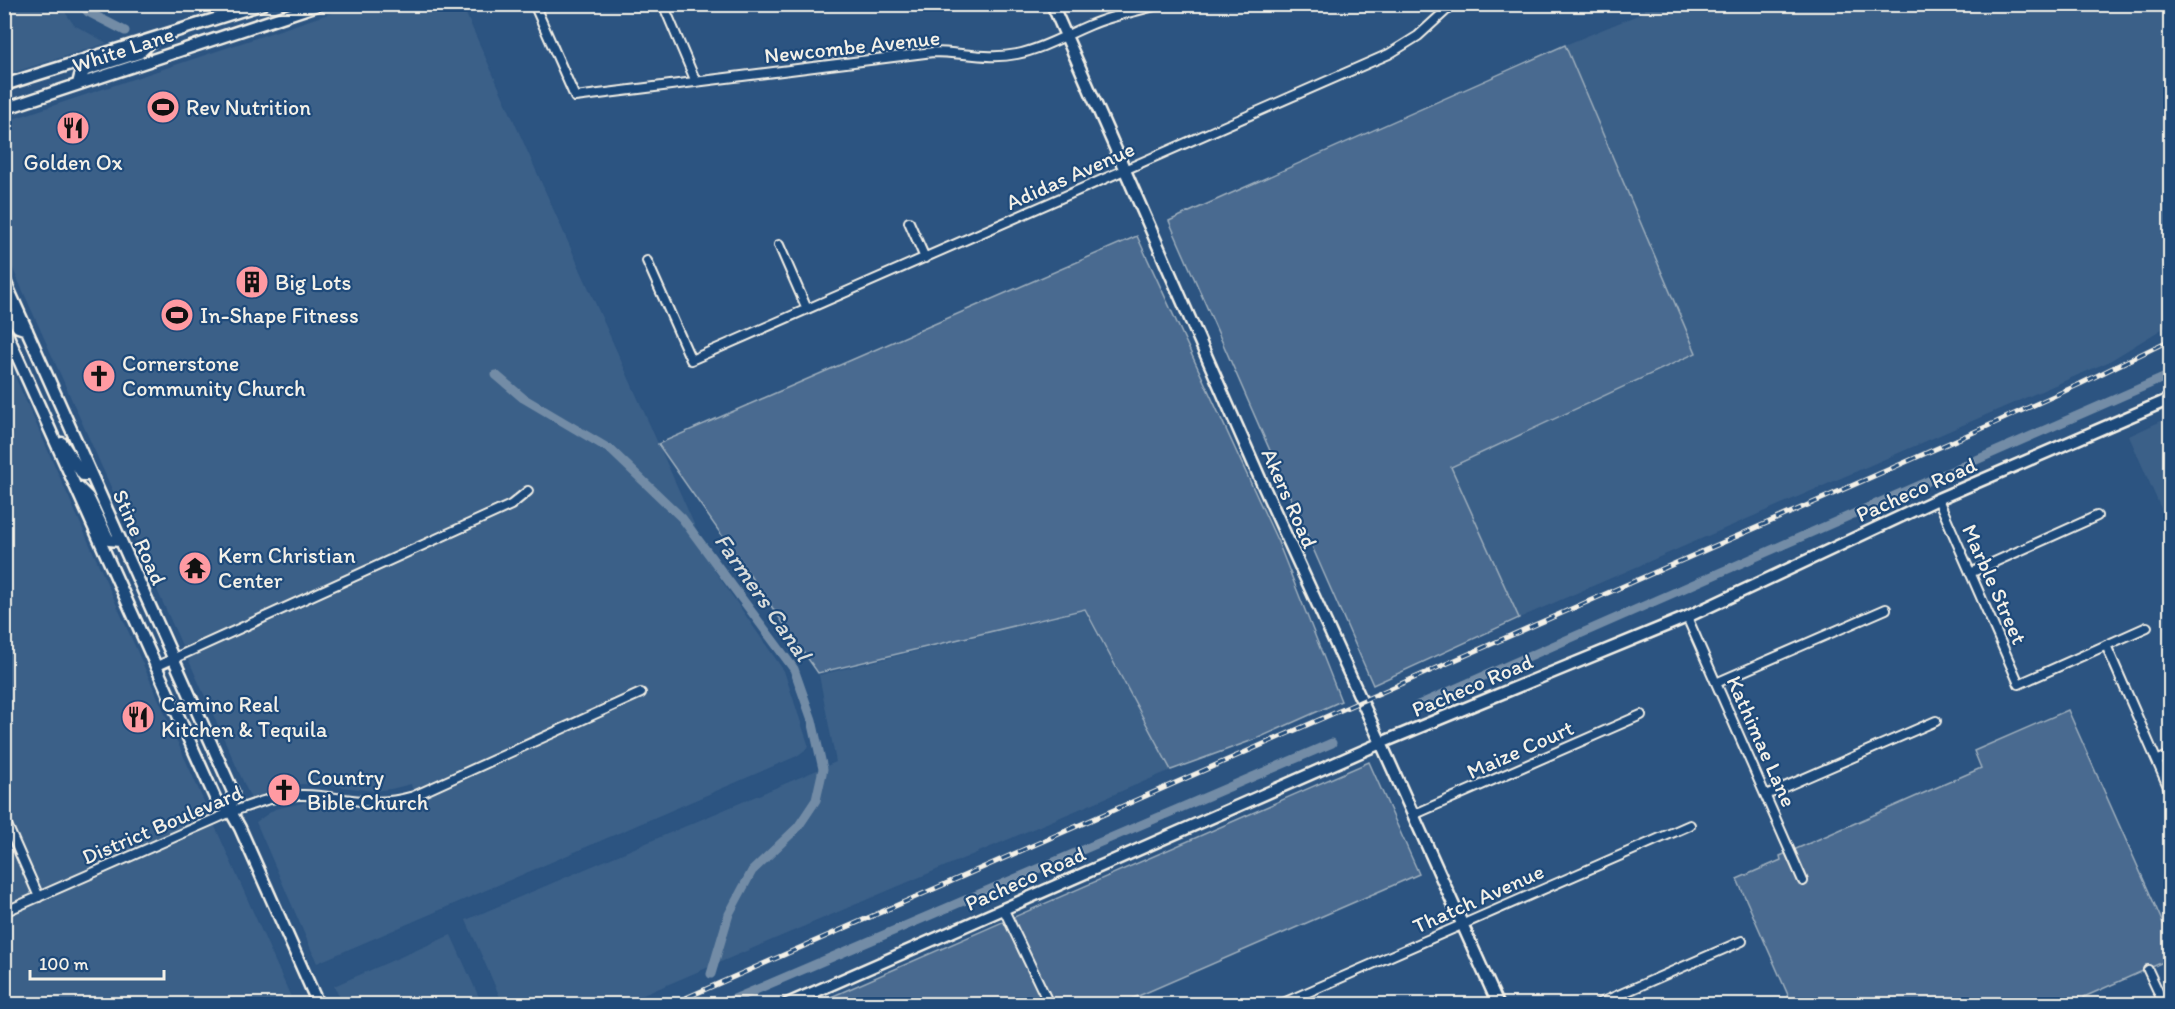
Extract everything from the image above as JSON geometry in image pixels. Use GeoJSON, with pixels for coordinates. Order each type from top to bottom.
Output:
{"type":"FeatureCollection","features":[{"type":"Feature","properties":{"kind":"street","name":"White Lane"},"geometry":{"type":"LineString","coordinates":[[4,85],[263,4]]}},
{"type":"Feature","properties":{"kind":"street"},"geometry":{"type":"LineString","coordinates":[[290,15],[296,4]]}},
{"type":"Feature","properties":{"kind":"street","name":"White Lane"},"geometry":{"type":"LineString","coordinates":[[4,109],[321,4]]}},
{"type":"Feature","properties":{"kind":"street","name":"Newcombe Avenue"},"geometry":{"type":"LineString","coordinates":[[534,4],[575,97],[933,52],[1000,57],[1033,50],[1102,20],[1162,4]]}},
{"type":"Feature","properties":{"kind":"street"},"geometry":{"type":"LineString","coordinates":[[663,4],[696,82]]}},
{"type":"Feature","properties":{"kind":"street","name":"Akers Road"},"geometry":{"type":"LineString","coordinates":[[1052,4],[1262,483],[1498,1005]]}},
{"type":"Feature","properties":{"kind":"street","name":"Adidas Avenue"},"geometry":{"type":"LineString","coordinates":[[647,261],[691,360],[1389,54],[1418,36],[1453,4]]}},
{"type":"Feature","properties":{"kind":"street"},"geometry":{"type":"LineString","coordinates":[[78,84],[80,76],[86,70],[139,53],[154,39]]}},
{"type":"Feature","properties":{"kind":"street"},"geometry":{"type":"LineString","coordinates":[[909,222],[925,258]]}},
{"type":"Feature","properties":{"kind":"street"},"geometry":{"type":"LineString","coordinates":[[779,245],[807,309]]}},
{"type":"Feature","properties":{"kind":"street","name":"Stine Road"},"geometry":{"type":"LineString","coordinates":[[4,279],[233,792],[231,812]]}},
{"type":"Feature","properties":{"kind":"street"},"geometry":{"type":"LineString","coordinates":[[4,308],[12,322],[27,330]]}},
{"type":"Feature","properties":{"kind":"street","name":"Stine Road"},"geometry":{"type":"LineString","coordinates":[[4,327],[216,800],[231,812],[240,828],[318,1005]]}},
{"type":"Feature","properties":{"kind":"street","name":"Pacheco Road"},"geometry":{"type":"LineString","coordinates":[[787,1005],[1381,743],[1687,617],[1938,499],[2170,399]]}},
{"type":"Feature","properties":{"kind":"street"},"geometry":{"type":"LineString","coordinates":[[40,407],[79,470],[83,475],[91,475]]}},
{"type":"Feature","properties":{"kind":"street"},"geometry":{"type":"LineString","coordinates":[[75,484],[88,497],[109,540],[120,541]]}},
{"type":"Feature","properties":{"kind":"street"},"geometry":{"type":"LineString","coordinates":[[155,667],[512,505],[528,491]]}},
{"type":"Feature","properties":{"kind":"street","name":"Marble Street"},"geometry":{"type":"LineString","coordinates":[[1938,499],[2019,684],[2106,645]]}},
{"type":"Feature","properties":{"kind":"street"},"geometry":{"type":"LineString","coordinates":[[1970,573],[2097,516]]}},
{"type":"Feature","properties":{"kind":"street"},"geometry":{"type":"LineString","coordinates":[[1716,683],[1886,609]]}},
{"type":"Feature","properties":{"kind":"street","name":"Kathimae Lane"},"geometry":{"type":"LineString","coordinates":[[1687,617],[1803,881]]}},
{"type":"Feature","properties":{"kind":"street"},"geometry":{"type":"LineString","coordinates":[[2147,627],[2106,645],[2170,791]]}},
{"type":"Feature","properties":{"kind":"street","name":"District Boulevard"},"geometry":{"type":"LineString","coordinates":[[4,912],[231,812],[290,795],[362,803],[379,803],[414,796],[641,693]]}},
{"type":"Feature","properties":{"kind":"street","name":"Maize Court"},"geometry":{"type":"LineString","coordinates":[[1413,815],[1641,715]]}},
{"type":"Feature","properties":{"kind":"street"},"geometry":{"type":"LineString","coordinates":[[1766,795],[1936,721]]}},
{"type":"Feature","properties":{"kind":"street"},"geometry":{"type":"LineString","coordinates":[[2157,761],[2170,754]]}},
{"type":"Feature","properties":{"kind":"street"},"geometry":{"type":"LineString","coordinates":[[4,818],[39,897]]}},
{"type":"Feature","properties":{"kind":"street","name":"Thatch Avenue"},"geometry":{"type":"LineString","coordinates":[[1281,1005],[1690,825]]}},
{"type":"Feature","properties":{"kind":"street"},"geometry":{"type":"LineString","coordinates":[[1003,908],[1049,1005]]}},
{"type":"Feature","properties":{"kind":"street"},"geometry":{"type":"LineString","coordinates":[[1598,1005],[1742,941]]}},
{"type":"Feature","properties":{"kind":"street"},"geometry":{"type":"LineString","coordinates":[[2148,970],[2163,1005]]}},
{"type":"Feature","properties":{"kind":"shaded area"},"geometry":{"type":"Polygon","coordinates":[[[4,5],[60,5],[74,25],[107,43],[5,75],[4,5]]]}},
{"type":"Feature","properties":{"kind":"shaded area"},"geometry":{"type":"Polygon","coordinates":[[[355,5],[462,5],[715,571],[784,671],[809,747],[797,756],[317,963],[256,822],[275,809],[307,802],[370,810],[417,808],[411,784],[373,791],[301,784],[276,789],[251,799],[5,251],[4,122],[355,5]]]}},
{"type":"Feature","properties":{"kind":"shaded area"},"geometry":{"type":"Polygon","coordinates":[[[1642,5],[2170,5],[2170,324],[2108,362],[1519,618],[1451,467],[1695,353],[1565,45],[1645,12],[1642,5]]]}},
{"type":"Feature","properties":{"kind":"shaded area"},"geometry":{"type":"Polygon","coordinates":[[[1565,45],[1696,353],[1451,467],[1519,618],[1373,685],[1169,221],[1565,45]]]}},
{"type":"Feature","properties":{"kind":"shaded area"},"geometry":{"type":"Polygon","coordinates":[[[1137,236],[1278,542],[1341,701],[1256,739],[1171,770],[1085,609],[818,673],[658,444],[1137,236]]]}},
{"type":"Feature","properties":{"kind":"shaded area"},"geometry":{"type":"Polygon","coordinates":[[[5,354],[294,1004],[5,1004],[5,354]]]}},
{"type":"Feature","properties":{"kind":"shaded area"},"geometry":{"type":"Polygon","coordinates":[[[2170,417],[2170,529],[2129,436],[2170,417]]]}},
{"type":"Feature","properties":{"kind":"shaded area"},"geometry":{"type":"Polygon","coordinates":[[[1084,610],[1171,770],[622,1004],[503,1004],[466,920],[836,762],[819,675],[1084,610]]]}},
{"type":"Feature","properties":{"kind":"shaded area"},"geometry":{"type":"Polygon","coordinates":[[[2068,710],[2170,939],[2170,959],[2084,997],[2085,1000],[2075,1004],[1792,1004],[1737,879],[1781,860],[1780,856],[1981,768],[1974,751],[2068,710]]]}},
{"type":"Feature","properties":{"kind":"shaded area"},"geometry":{"type":"Polygon","coordinates":[[[1369,762],[1419,874],[1120,1004],[815,1004],[1369,762]]]}},
{"type":"Feature","properties":{"kind":"shaded area"},"geometry":{"type":"Polygon","coordinates":[[[451,935],[482,1004],[343,1004],[334,986],[451,935]]]}},
{"type":"Feature","properties":{"kind":"waterway","name":"Farmers Canal"},"geometry":{"type":"LineString","coordinates":[[81,4],[88,12],[125,31]]}},
{"type":"Feature","properties":{"kind":"waterway","name":"Farmers Canal"},"geometry":{"type":"LineString","coordinates":[[496,375],[523,398],[611,450],[682,518],[794,669],[812,720],[823,769],[816,800],[798,827],[752,871],[729,914],[711,974]]}},
{"type":"Feature","properties":{"kind":"waterway"},"geometry":{"type":"LineString","coordinates":[[1418,705],[2170,375]]}},
{"type":"Feature","properties":{"kind":"waterway"},"geometry":{"type":"LineString","coordinates":[[727,1004],[1332,743]]}},
{"type":"Feature","properties":{"kind":"railway"},"geometry":{"type":"LineString","coordinates":[[672,1004],[1990,425],[2170,340]]}},
{"type":"Feature","properties":{"kind":"place","name":"Rev Nutrition"},"geometry":{"type":"Point","coordinates":[163,107]}},
{"type":"Feature","properties":{"kind":"place","name":"Golden Ox"},"geometry":{"type":"Point","coordinates":[73,128]}},
{"type":"Feature","properties":{"kind":"place","name":"Big Lots"},"geometry":{"type":"Point","coordinates":[252,282]}},
{"type":"Feature","properties":{"kind":"place","name":"In-Shape Fitness"},"geometry":{"type":"Point","coordinates":[177,315]}},
{"type":"Feature","properties":{"kind":"place","name":"Cornerstone Community Church"},"geometry":{"type":"Point","coordinates":[99,376]}},
{"type":"Feature","properties":{"kind":"place","name":"Kern Christian Center"},"geometry":{"type":"Point","coordinates":[195,568]}},
{"type":"Feature","properties":{"kind":"place","name":"Camino Real Kitchen & Tequila"},"geometry":{"type":"Point","coordinates":[138,717]}},
{"type":"Feature","properties":{"kind":"place","name":"Country Bible Church"},"geometry":{"type":"Point","coordinates":[284,790]}}]}
